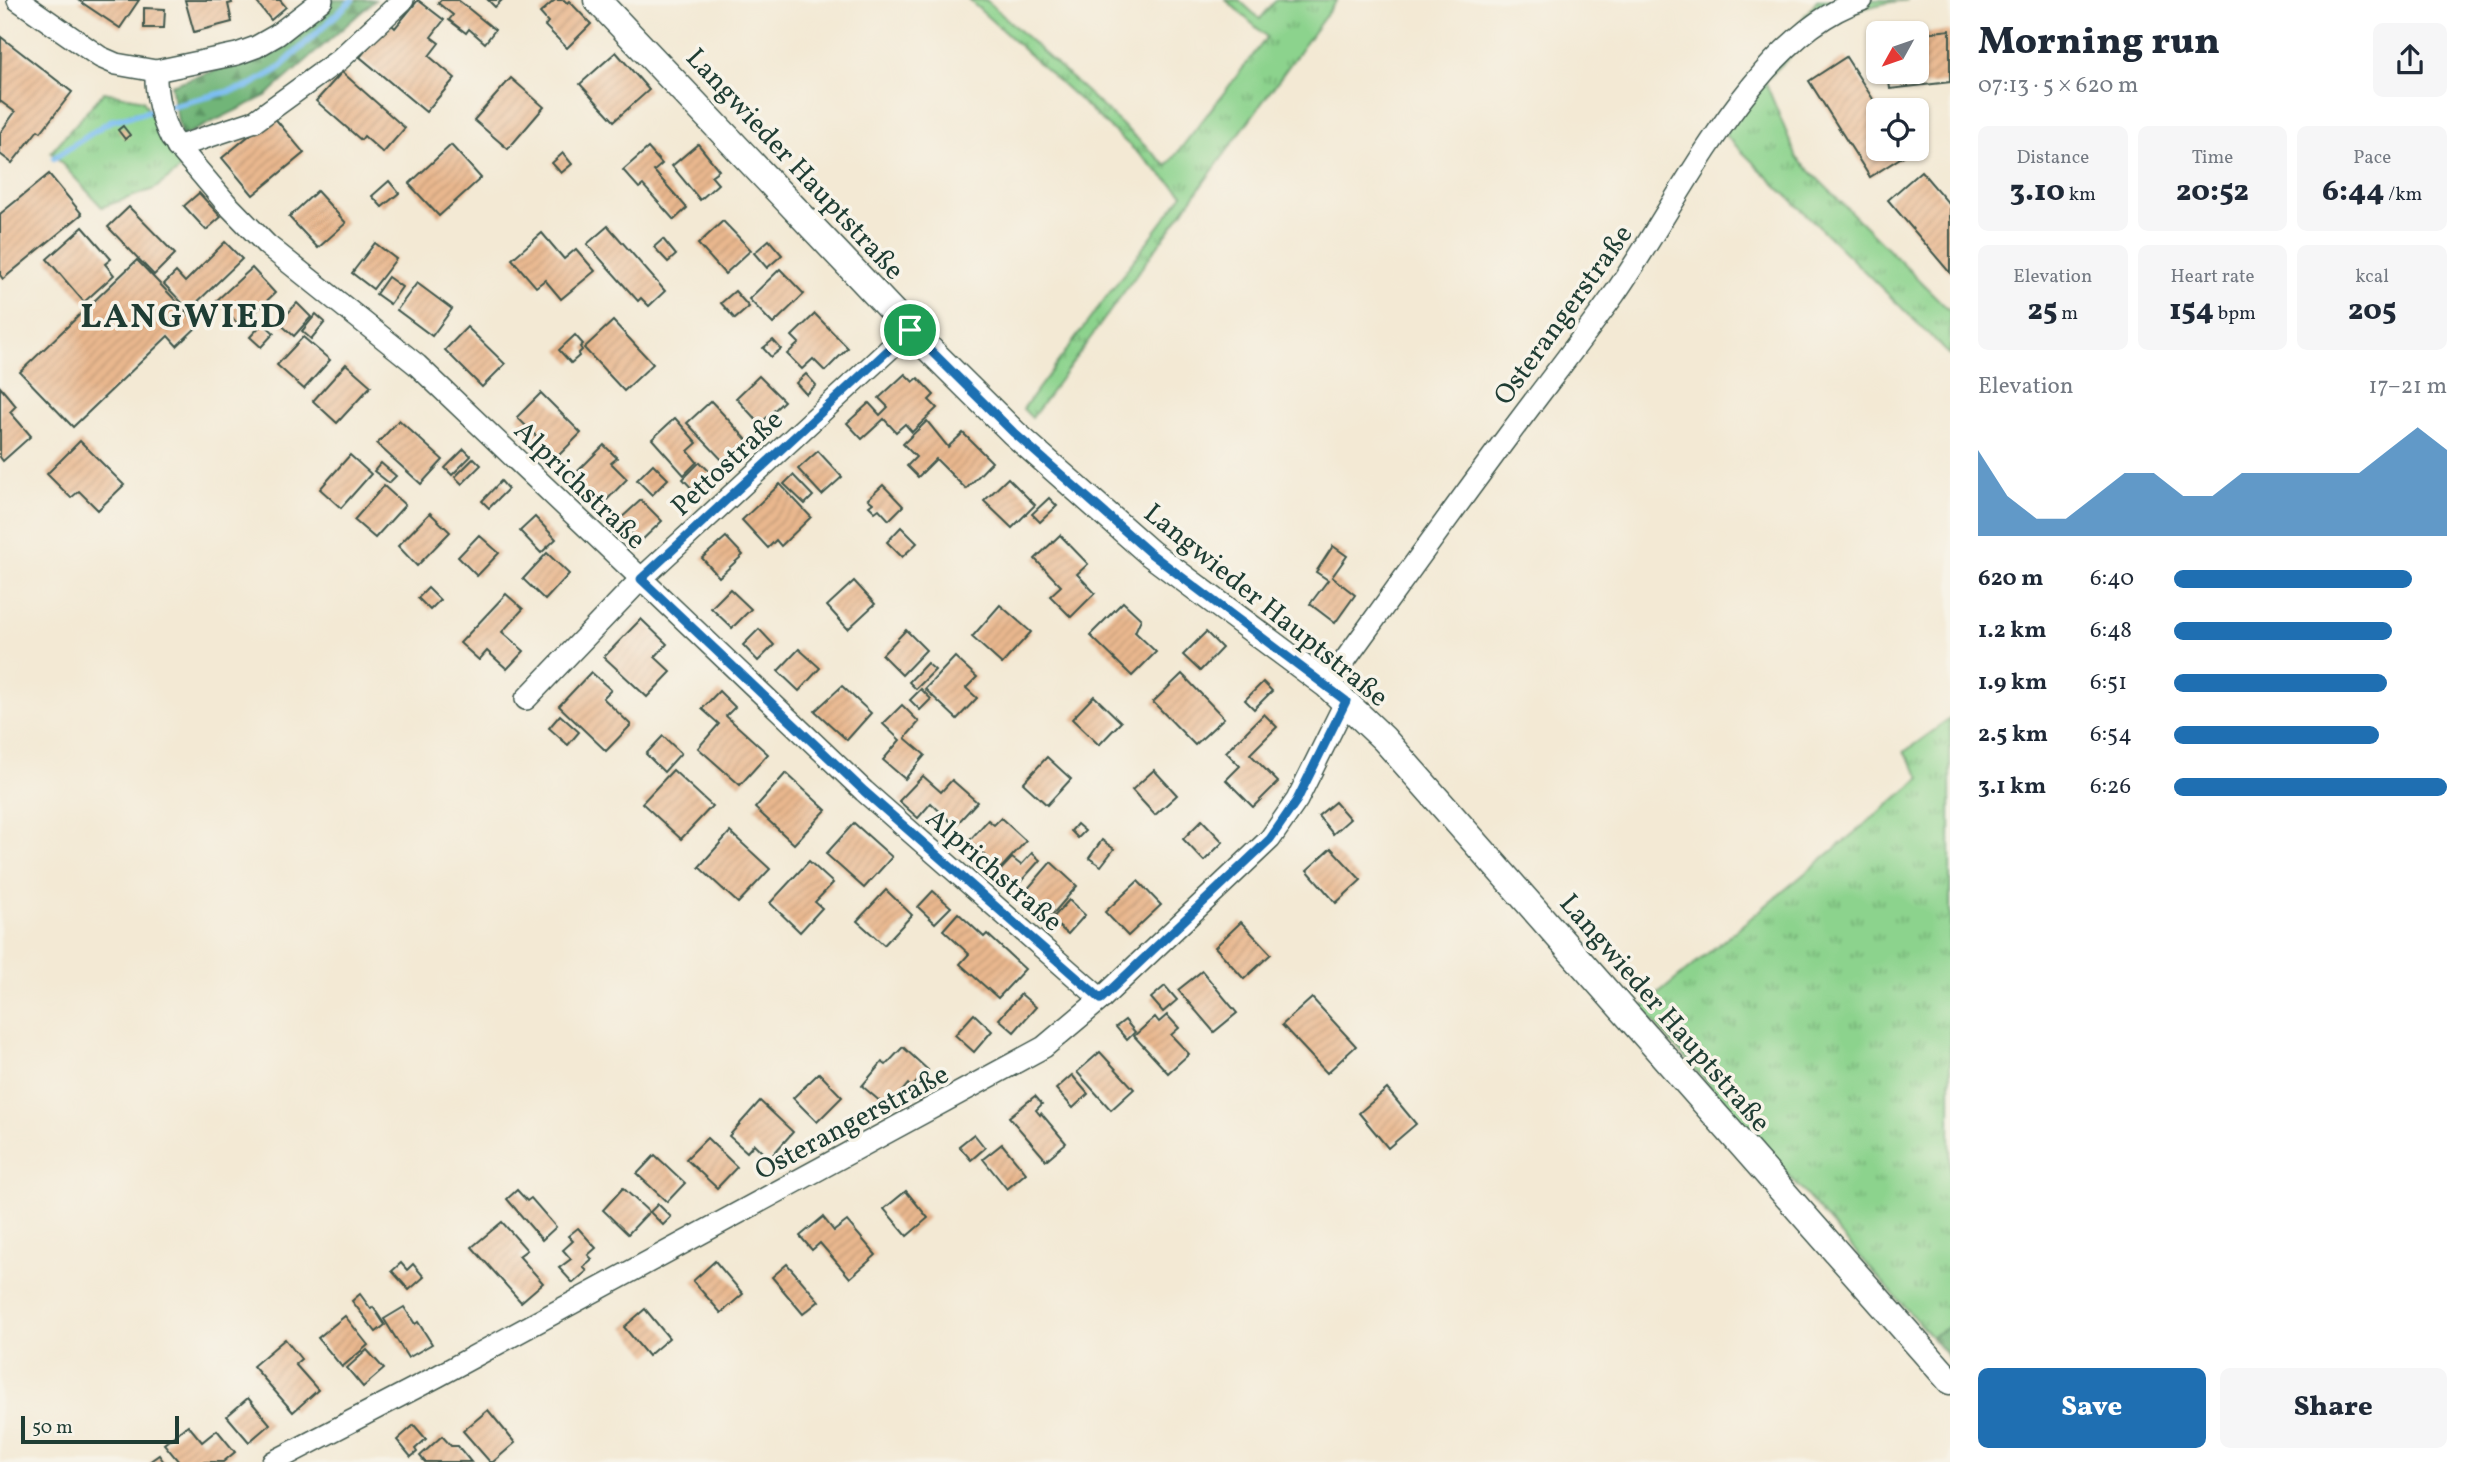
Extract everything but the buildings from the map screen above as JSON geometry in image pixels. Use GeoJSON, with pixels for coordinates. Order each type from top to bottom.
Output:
{"type":"FeatureCollection","features":[{"type":"Feature","properties":{"kind":"street"},"geometry":{"type":"LineString","coordinates":[[18,0],[100,57],[155,78],[256,47],[277,35],[322,0]]}},
{"type":"Feature","properties":{"kind":"street"},"geometry":{"type":"LineString","coordinates":[[177,147],[255,121],[339,60],[403,0]]}},
{"type":"Feature","properties":{"kind":"street","name":"Langwieder Hauptstraße"},"geometry":{"type":"LineString","coordinates":[[597,0],[910,330],[1014,433],[1150,553],[1337,693],[1384,739],[1950,1381]]}},
{"type":"Feature","properties":{"kind":"street","name":"Osterangerstraße"},"geometry":{"type":"LineString","coordinates":[[273,1462],[1023,1060],[1044,1047],[1101,999],[1270,839],[1297,800],[1337,693],[1431,540],[1614,295],[1720,129],[1766,69],[1804,32],[1849,4],[1862,0]]}},
{"type":"Feature","properties":{"kind":"street","name":"Alprichstraße"},"geometry":{"type":"LineString","coordinates":[[155,78],[166,128],[177,147],[267,245],[416,365],[864,791],[1101,999]]}},
{"type":"Feature","properties":{"kind":"street","name":"Pettostraße"},"geometry":{"type":"LineString","coordinates":[[526,699],[641,579],[910,330]]}},
{"type":"Feature","properties":{"kind":"green space"},"geometry":{"type":"Polygon","coordinates":[[[332,0],[375,0],[266,96],[181,137],[171,85],[247,60],[332,0]]]}},
{"type":"Feature","properties":{"kind":"green space"},"geometry":{"type":"Polygon","coordinates":[[[969,0],[986,0],[1167,166],[1267,37],[1226,0],[1239,0],[1260,19],[1276,0],[1337,0],[1032,418],[1023,409],[1183,194],[969,0]]]}},
{"type":"Feature","properties":{"kind":"green space"},"geometry":{"type":"Polygon","coordinates":[[[1817,0],[1908,0],[1863,9],[1828,25],[1765,81],[1797,158],[1950,311],[1950,355],[1723,133],[1788,37],[1817,0]]]}},
{"type":"Feature","properties":{"kind":"green space"},"geometry":{"type":"Polygon","coordinates":[[[104,92],[143,100],[181,169],[154,189],[102,207],[51,152],[104,92]]]}},
{"type":"Feature","properties":{"kind":"green space"},"geometry":{"type":"Polygon","coordinates":[[[1950,719],[1950,1326],[1931,1337],[1641,1008],[1921,778],[1904,752],[1950,719]]]}},
{"type":"Feature","properties":{"kind":"green space"},"geometry":{"type":"Polygon","coordinates":[[[1950,1326],[1950,1359],[1931,1337],[1950,1326]]]}},
{"type":"Feature","properties":{"kind":"waterway"},"geometry":{"type":"LineString","coordinates":[[54,158],[110,121],[247,87],[277,70],[352,0]]}},
{"type":"Feature","properties":{"kind":"district","name":"LANGWIED"},"geometry":{"type":"Point","coordinates":[184,315]}},
{"type":"Feature","properties":{"kind":"route"},"geometry":{"type":"LineString","coordinates":[[910,330],[1014,433],[1150,553],[1346,701],[1297,800],[1270,839],[1101,999],[864,791],[641,579],[910,330]]}}]}
